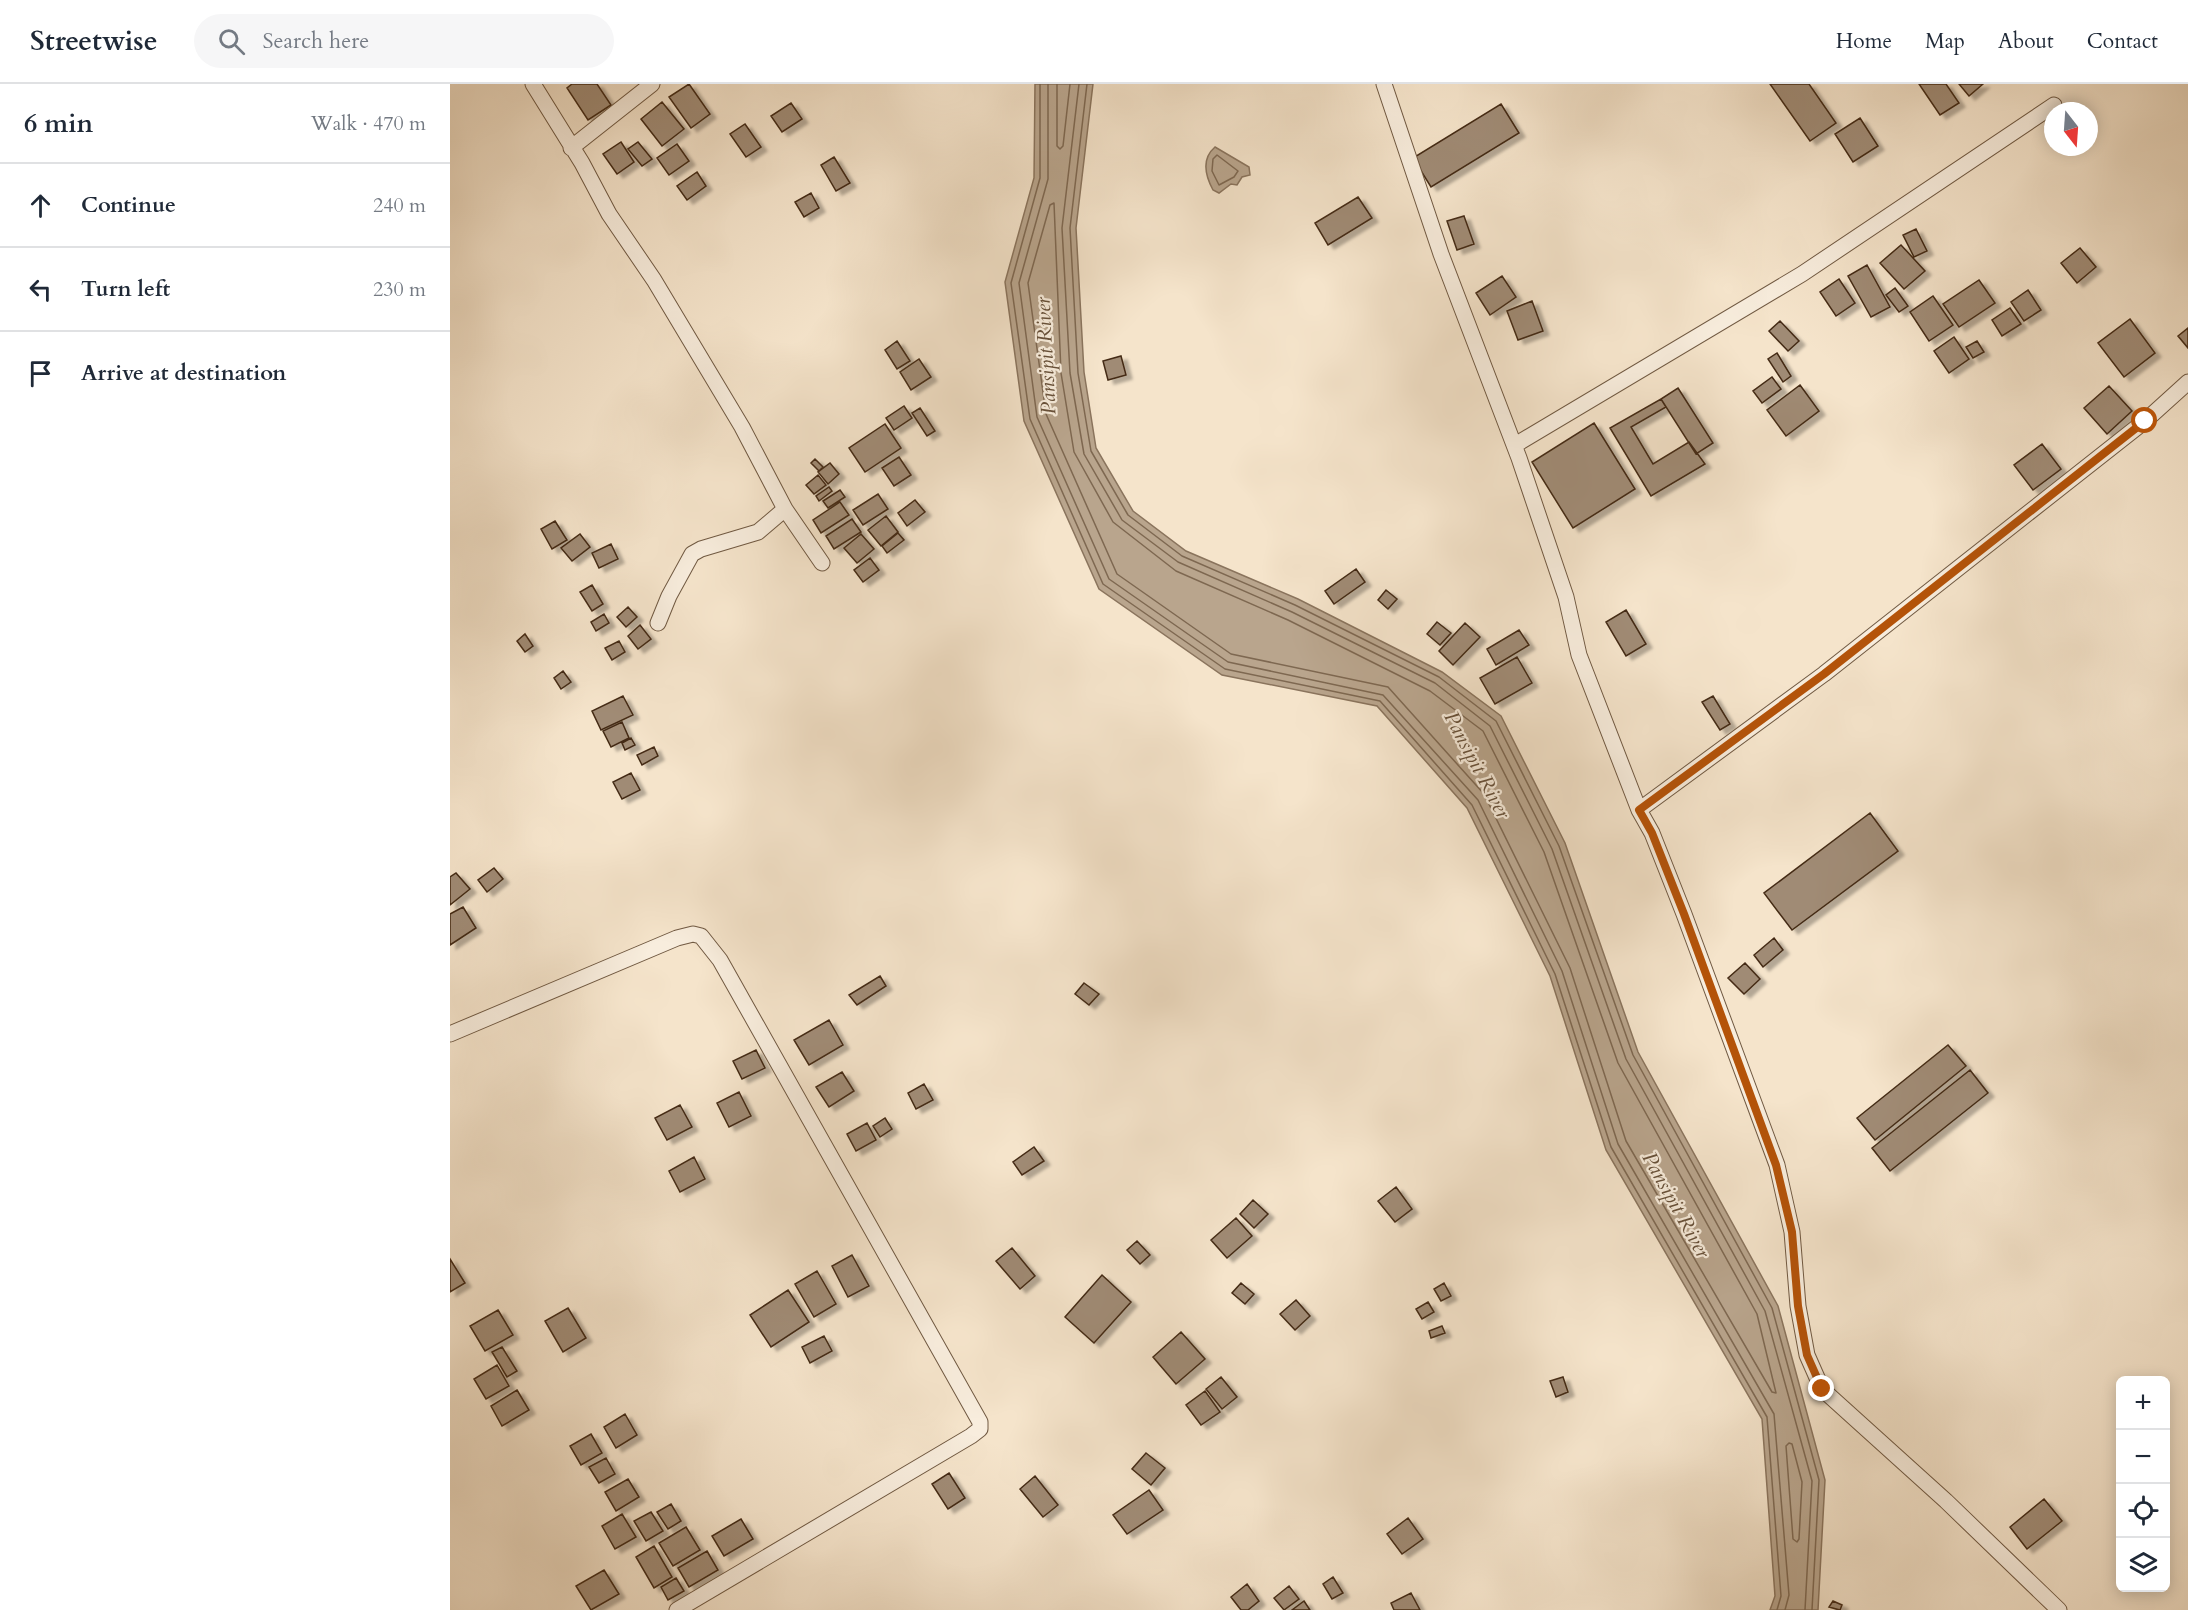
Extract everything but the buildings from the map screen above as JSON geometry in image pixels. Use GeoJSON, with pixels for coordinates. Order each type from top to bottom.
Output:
{"type":"FeatureCollection","features":[{"type":"Feature","properties":{"kind":"street"},"geometry":{"type":"LineString","coordinates":[[533,84],[609,214],[654,280],[742,427],[785,509],[822,563]]}},
{"type":"Feature","properties":{"kind":"street"},"geometry":{"type":"LineString","coordinates":[[571,148],[652,84]]}},
{"type":"Feature","properties":{"kind":"street"},"geometry":{"type":"LineString","coordinates":[[1384,84],[1441,254],[1515,445],[1566,597],[1580,656],[1639,810],[1652,833],[1684,914],[1776,1165],[1792,1232],[1798,1306],[1807,1355],[1822,1389],[1946,1501],[2059,1610]]}},
{"type":"Feature","properties":{"kind":"street"},"geometry":{"type":"LineString","coordinates":[[1515,445],[1802,274],[2044,112]]}},
{"type":"Feature","properties":{"kind":"street"},"geometry":{"type":"LineString","coordinates":[[1639,810],[1824,674],[2145,421],[2188,382]]}},
{"type":"Feature","properties":{"kind":"street"},"geometry":{"type":"LineString","coordinates":[[658,622],[692,554],[701,549],[758,532],[785,509]]}},
{"type":"Feature","properties":{"kind":"street"},"geometry":{"type":"LineString","coordinates":[[450,1034],[677,938],[693,934],[701,936],[720,960],[761,1030],[980,1422],[978,1431],[677,1610]]}},
{"type":"Feature","properties":{"kind":"water","name":"Pansipit River"},"geometry":{"type":"Polygon","coordinates":[[[1035,84],[1093,84],[1076,228],[1084,372],[1096,448],[1133,511],[1186,551],[1298,599],[1442,672],[1501,716],[1565,843],[1638,1052],[1778,1306],[1825,1480],[1818,1610],[1770,1610],[1775,1596],[1762,1419],[1606,1150],[1550,976],[1467,808],[1377,706],[1222,675],[1099,589],[1024,421],[1005,282],[1034,178],[1035,84]]]}},
{"type":"Feature","properties":{"kind":"water"},"geometry":{"type":"Polygon","coordinates":[[[1215,147],[1249,167],[1250,175],[1242,177],[1237,185],[1231,184],[1219,193],[1213,190],[1206,167],[1208,157],[1215,147]]]}},
{"type":"Feature","properties":{"kind":"route"},"geometry":{"type":"LineString","coordinates":[[1822,1389],[1807,1355],[1798,1306],[1792,1232],[1776,1165],[1748,1082],[1684,914],[1652,833],[1639,810],[1824,674],[2145,421]]}}]}
